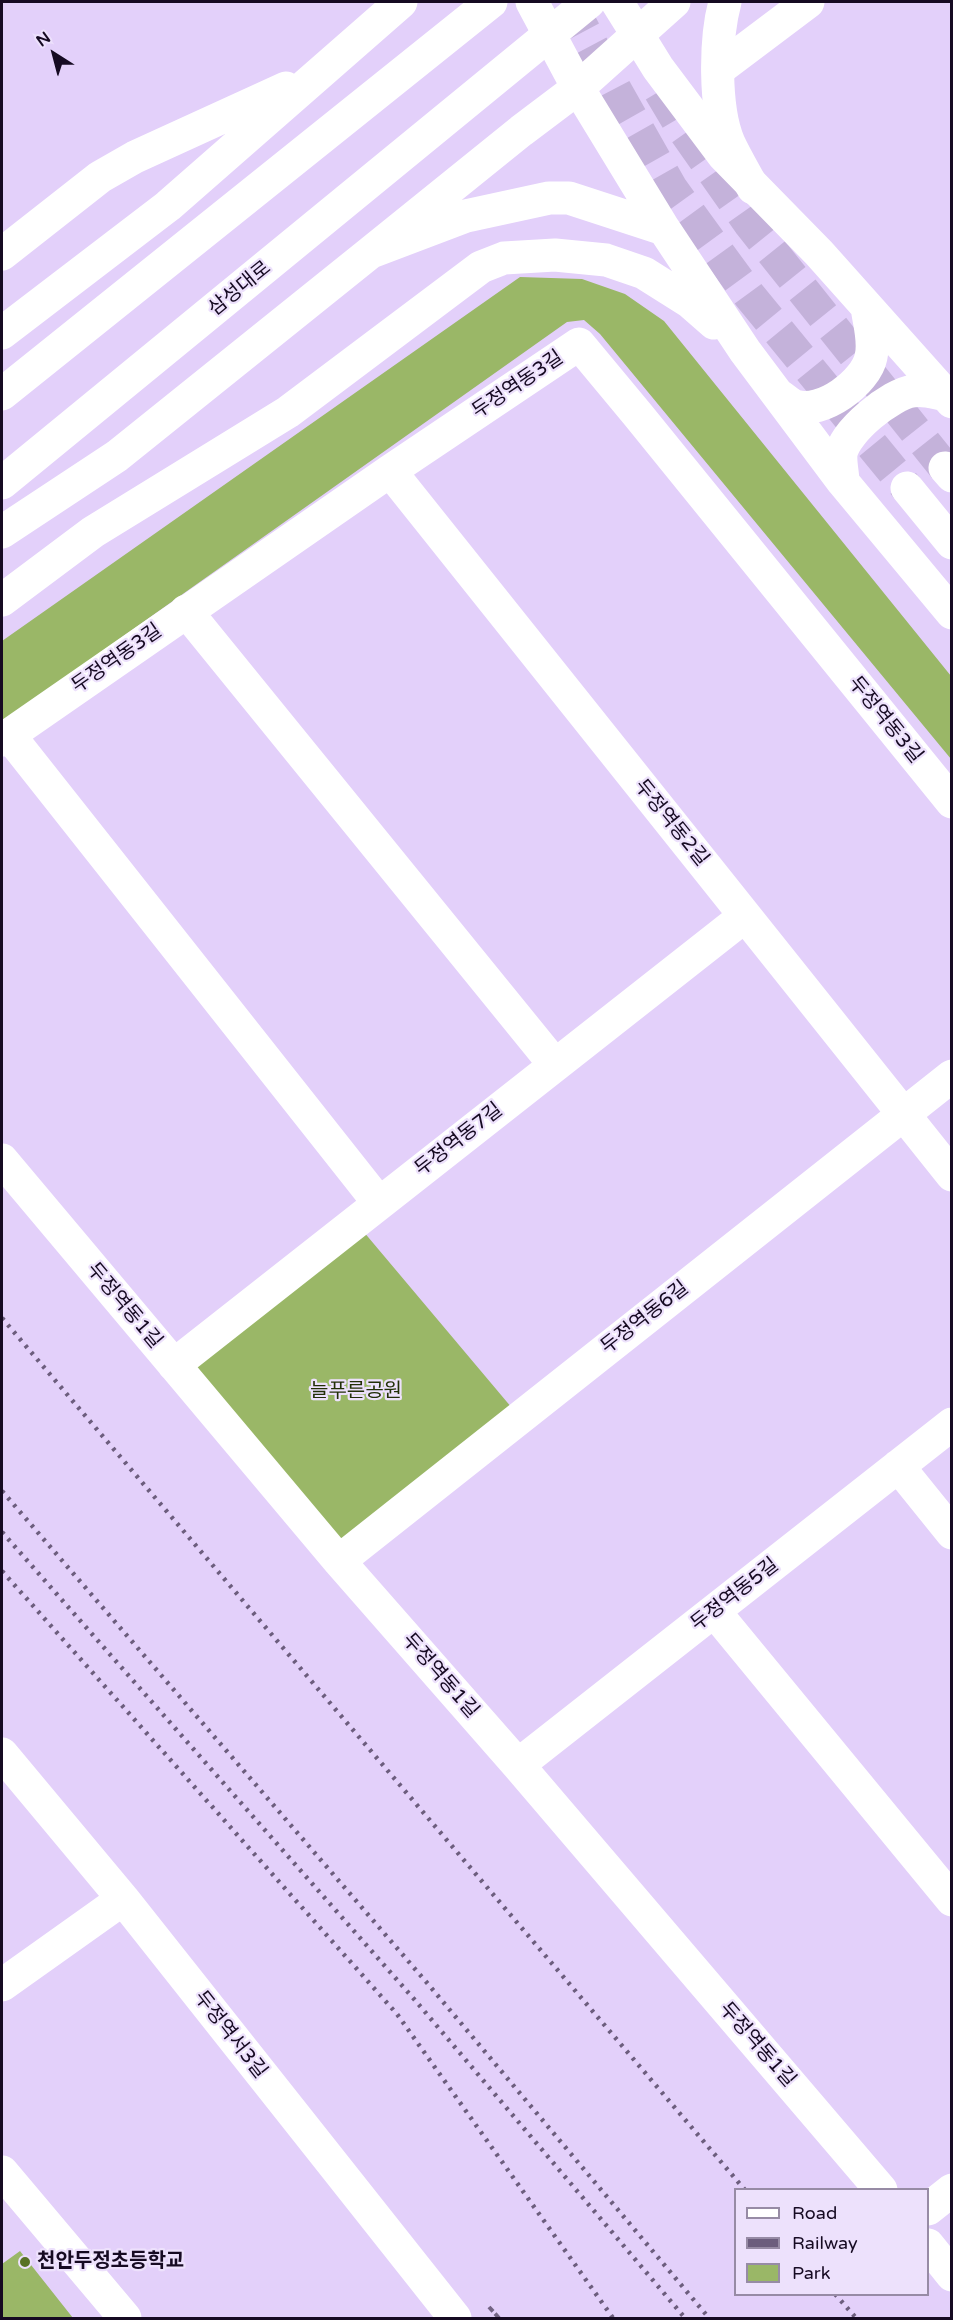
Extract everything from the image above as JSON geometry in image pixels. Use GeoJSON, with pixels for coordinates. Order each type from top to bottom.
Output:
{"type":"FeatureCollection","features":[{"type":"Feature","properties":{"kind":"main road"},"geometry":{"type":"LineString","coordinates":[[2,254],[100,177],[135,157],[318,74],[369,2]]}},
{"type":"Feature","properties":{"kind":"main road"},"geometry":{"type":"LineString","coordinates":[[2,333],[168,206],[401,2]]}},
{"type":"Feature","properties":{"kind":"main road"},"geometry":{"type":"LineString","coordinates":[[2,394],[491,2]]}},
{"type":"Feature","properties":{"kind":"main road"},"geometry":{"type":"LineString","coordinates":[[532,2],[578,88],[664,230],[745,351],[843,482],[951,613]]}},
{"type":"Feature","properties":{"kind":"main road","name":"삼성대로"},"geometry":{"type":"LineString","coordinates":[[2,483],[589,2]]}},
{"type":"Feature","properties":{"kind":"main road"},"geometry":{"type":"LineString","coordinates":[[617,2],[658,68],[724,156],[819,253],[949,399]]}},
{"type":"Feature","properties":{"kind":"main road"},"geometry":{"type":"LineString","coordinates":[[2,532],[117,456],[521,131],[578,88],[674,2]]}},
{"type":"Feature","properties":{"kind":"main road"},"geometry":{"type":"LineString","coordinates":[[725,2],[719,22],[719,104],[729,142],[753,188]]}},
{"type":"Feature","properties":{"kind":"main road"},"geometry":{"type":"LineString","coordinates":[[719,69],[808,2]]}},
{"type":"Feature","properties":{"kind":"main road"},"geometry":{"type":"LineString","coordinates":[[371,252],[466,216],[549,198],[569,198],[664,230]]}},
{"type":"Feature","properties":{"kind":"main road"},"geometry":{"type":"LineString","coordinates":[[2,600],[93,532],[288,412],[481,267],[504,258],[555,255],[606,260],[644,273],[690,302],[745,351]]}},
{"type":"Feature","properties":{"kind":"main road"},"geometry":{"type":"LineString","coordinates":[[780,396],[795,406],[811,407],[830,401],[854,384],[871,360],[873,345],[867,306]]}},
{"type":"Feature","properties":{"kind":"main road","name":"두정역동3길"},"geometry":{"type":"LineString","coordinates":[[5,738],[186,611],[579,344],[951,802]]}},
{"type":"Feature","properties":{"kind":"main road"},"geometry":{"type":"LineString","coordinates":[[843,482],[841,453],[854,432],[868,416],[901,395],[912,391],[922,391],[949,399]]}},
{"type":"Feature","properties":{"kind":"main road","name":"두정역동2길"},"geometry":{"type":"LineString","coordinates":[[390,471],[951,1174]]}},
{"type":"Feature","properties":{"kind":"main road"},"geometry":{"type":"LineString","coordinates":[[908,488],[951,543]]}},
{"type":"Feature","properties":{"kind":"main road"},"geometry":{"type":"LineString","coordinates":[[186,611],[555,1065]]}},
{"type":"Feature","properties":{"kind":"main road"},"geometry":{"type":"LineString","coordinates":[[5,738],[379,1203]]}},
{"type":"Feature","properties":{"kind":"main road","name":"두정역동7길"},"geometry":{"type":"LineString","coordinates":[[174,1365],[745,916]]}},
{"type":"Feature","properties":{"kind":"main road","name":"두정역동6길"},"geometry":{"type":"LineString","coordinates":[[339,1561],[951,1076]]}},
{"type":"Feature","properties":{"kind":"main road","name":"두정역동1길"},"geometry":{"type":"LineString","coordinates":[[2,1160],[339,1561],[518,1765],[879,2188]]}},
{"type":"Feature","properties":{"kind":"main road","name":"두정역동5길"},"geometry":{"type":"LineString","coordinates":[[518,1765],[951,1424]]}},
{"type":"Feature","properties":{"kind":"main road"},"geometry":{"type":"LineString","coordinates":[[898,1466],[951,1533]]}},
{"type":"Feature","properties":{"kind":"main road"},"geometry":{"type":"LineString","coordinates":[[714,1611],[951,1900]]}},
{"type":"Feature","properties":{"kind":"main road","name":"두정역서3길"},"geometry":{"type":"LineString","coordinates":[[2,1754],[123,1899],[455,2319]]}},
{"type":"Feature","properties":{"kind":"main road"},"geometry":{"type":"LineString","coordinates":[[2,1985],[123,1899]]}},
{"type":"Feature","properties":{"kind":"main road"},"geometry":{"type":"LineString","coordinates":[[2,2172],[125,2319]]}},
{"type":"Feature","properties":{"kind":"main road"},"geometry":{"type":"LineString","coordinates":[[929,2208],[951,2190]]}},
{"type":"Feature","properties":{"kind":"main road"},"geometry":{"type":"LineString","coordinates":[[929,2248],[951,2275]]}},
{"type":"Feature","properties":{"kind":"green space"},"geometry":{"type":"Polygon","coordinates":[[[520,277],[582,279],[625,294],[664,321],[951,676],[951,759],[600,334],[584,320],[567,322],[2,722],[2,641],[520,277]]]}},
{"type":"Feature","properties":{"kind":"green space","name":"늘푸른공원"},"geometry":{"type":"Polygon","coordinates":[[[363,1231],[512,1408],[341,1544],[191,1365],[363,1231]]]}},
{"type":"Feature","properties":{"kind":"green space"},"geometry":{"type":"Polygon","coordinates":[[[20,2251],[73,2318],[2,2318],[2,2264],[20,2251]]]}},
{"type":"Feature","properties":{"kind":"tunnel"},"geometry":{"type":"LineString","coordinates":[[569,2],[671,188],[749,295],[907,488]]}},
{"type":"Feature","properties":{"kind":"tunnel"},"geometry":{"type":"LineString","coordinates":[[660,91],[679,123],[750,224],[945,468]]}},
{"type":"Feature","properties":{"kind":"railway"},"geometry":{"type":"LineString","coordinates":[[2,1318],[743,2188]]}},
{"type":"Feature","properties":{"kind":"railway"},"geometry":{"type":"LineString","coordinates":[[2,1491],[428,1984],[709,2318]]}},
{"type":"Feature","properties":{"kind":"railway"},"geometry":{"type":"LineString","coordinates":[[2,1532],[414,1999],[685,2318]]}},
{"type":"Feature","properties":{"kind":"railway"},"geometry":{"type":"LineString","coordinates":[[2,1571],[397,2014],[613,2318]]}},
{"type":"Feature","properties":{"kind":"railway"},"geometry":{"type":"LineString","coordinates":[[837,2296],[856,2318]]}},
{"type":"Feature","properties":{"kind":"place","name":"천안두정초등학교"},"geometry":{"type":"Point","coordinates":[25,2262]}}]}
